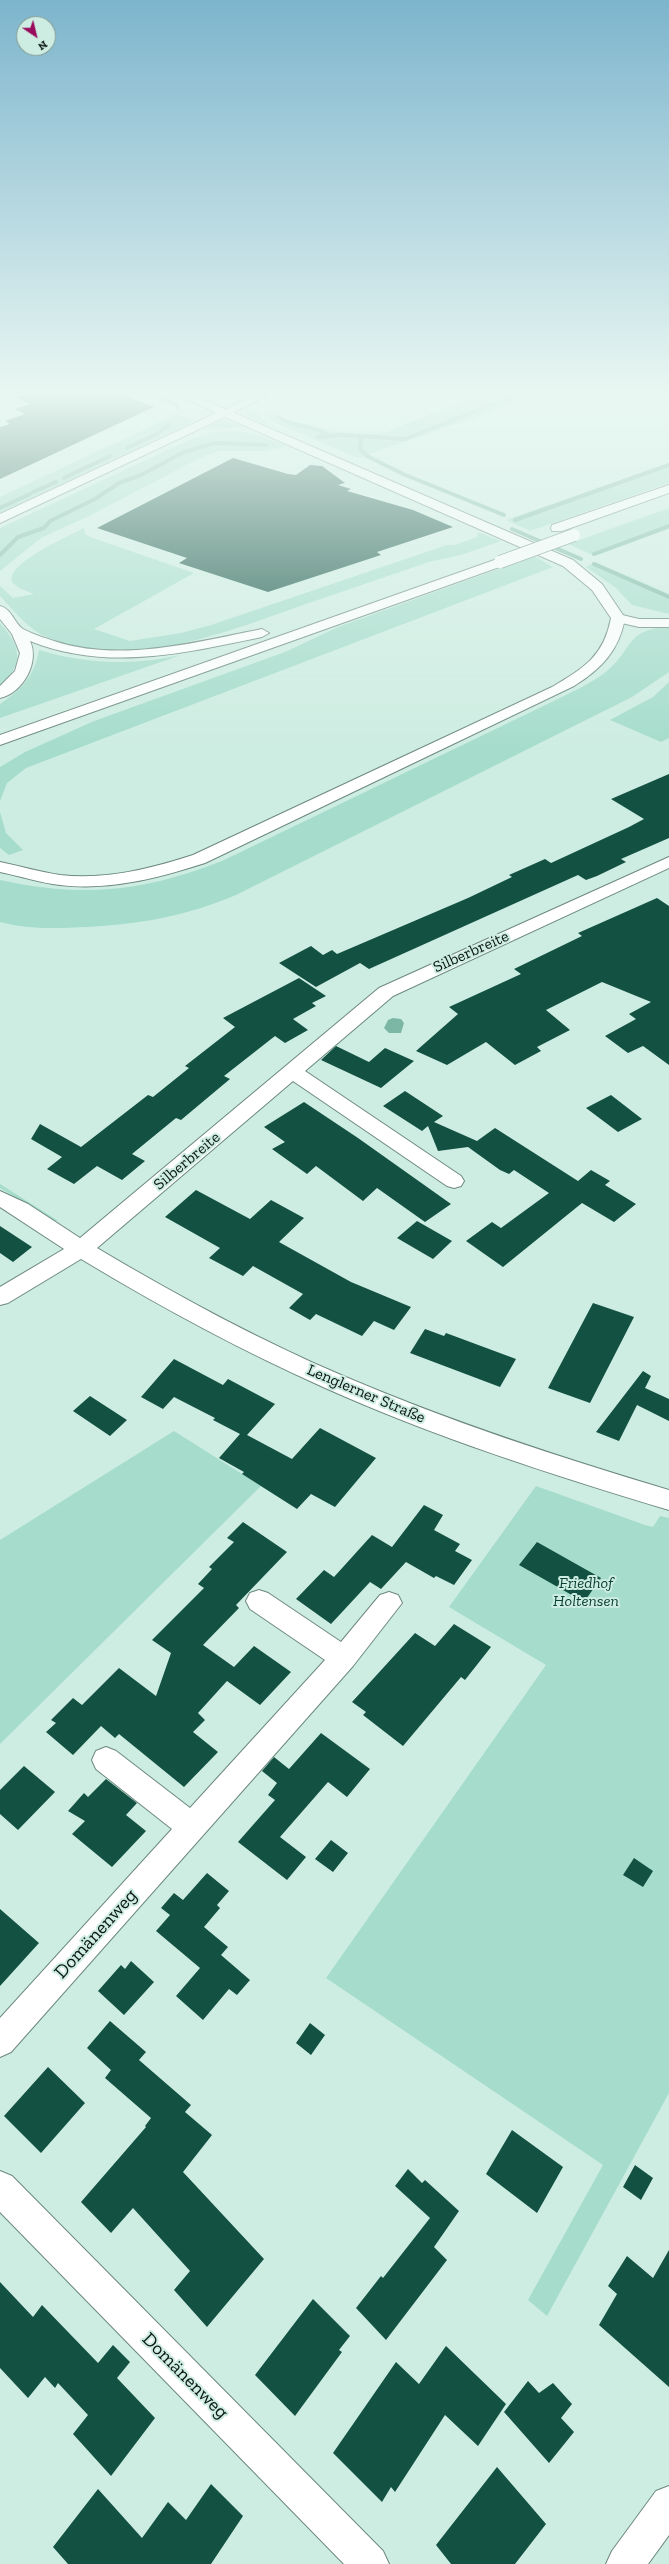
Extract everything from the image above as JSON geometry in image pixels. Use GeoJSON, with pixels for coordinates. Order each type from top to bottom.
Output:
{"type":"FeatureCollection","features":[{"type":"Feature","properties":{"kind":"main road"},"geometry":{"type":"LineString","coordinates":[[0,519],[9,515]]}},
{"type":"Feature","properties":{"kind":"main road"},"geometry":{"type":"LineString","coordinates":[[3,866],[62,880],[104,880],[149,874],[199,858],[563,687],[596,665],[606,654],[614,638],[618,618],[601,590],[583,573],[568,563],[457,515]]}},
{"type":"Feature","properties":{"kind":"main road"},"geometry":{"type":"LineString","coordinates":[[0,725],[595,515]]}},
{"type":"Feature","properties":{"kind":"main road"},"geometry":{"type":"LineString","coordinates":[[2,747],[79,712],[631,515]]}},
{"type":"Feature","properties":{"kind":"main road"},"geometry":{"type":"LineString","coordinates":[[0,610],[20,632],[26,643],[27,660],[23,671],[0,694]]}},
{"type":"Feature","properties":{"kind":"main road"},"geometry":{"type":"LineString","coordinates":[[618,618],[640,615],[669,618]]}},
{"type":"Feature","properties":{"kind":"main road"},"geometry":{"type":"LineString","coordinates":[[618,618],[639,623],[669,623]]}},
{"type":"Feature","properties":{"kind":"main road"},"geometry":{"type":"LineString","coordinates":[[20,632],[67,651],[114,656],[151,654],[262,633]]}},
{"type":"Feature","properties":{"kind":"main road","name":"Silberbreite"},"geometry":{"type":"LineString","coordinates":[[0,1297],[80,1249],[114,1223],[386,992],[400,984],[669,862]]}},
{"type":"Feature","properties":{"kind":"main road"},"geometry":{"type":"LineString","coordinates":[[292,1071],[454,1181]]}},
{"type":"Feature","properties":{"kind":"main road","name":"Lenglerner Straße"},"geometry":{"type":"LineString","coordinates":[[0,1198],[80,1249],[224,1329],[312,1372],[434,1423],[538,1461],[669,1500]]}},
{"type":"Feature","properties":{"kind":"main road"},"geometry":{"type":"LineString","coordinates":[[259,1601],[344,1658]]}},
{"type":"Feature","properties":{"kind":"main road","name":"Domänenweg"},"geometry":{"type":"LineString","coordinates":[[0,2040],[344,1658],[389,1604]]}},
{"type":"Feature","properties":{"kind":"main road"},"geometry":{"type":"LineString","coordinates":[[106,1760],[192,1827]]}},
{"type":"Feature","properties":{"kind":"main road","name":"Domänenweg"},"geometry":{"type":"LineString","coordinates":[[0,2188],[370,2564]]}},
{"type":"Feature","properties":{"kind":"main road"},"geometry":{"type":"LineString","coordinates":[[625,2564],[669,2504]]}},
{"type":"Feature","properties":{"kind":"green space"},"geometry":{"type":"Polygon","coordinates":[[[29,515],[92,515],[41,538],[0,571],[0,528],[29,515]]]}},
{"type":"Feature","properties":{"kind":"green space"},"geometry":{"type":"Polygon","coordinates":[[[521,515],[577,515],[530,531],[506,520],[521,515]]]}},
{"type":"Feature","properties":{"kind":"green space"},"geometry":{"type":"Polygon","coordinates":[[[650,515],[669,515],[669,529],[595,556],[568,544],[650,515]]]}},
{"type":"Feature","properties":{"kind":"green space"},"geometry":{"type":"Polygon","coordinates":[[[84,528],[85,534],[90,537],[194,573],[94,629],[130,641],[181,633],[211,625],[447,545],[455,545],[477,537],[478,532],[501,541],[461,555],[429,562],[208,637],[173,645],[139,650],[105,651],[72,646],[42,635],[14,612],[0,596],[0,586],[13,598],[34,594],[19,588],[12,582],[13,575],[19,567],[40,551],[84,528]]]}},
{"type":"Feature","properties":{"kind":"green space"},"geometry":{"type":"Polygon","coordinates":[[[534,556],[553,567],[26,768],[7,783],[0,801],[0,767],[25,752],[94,721],[285,652],[338,627],[534,556]]]}},
{"type":"Feature","properties":{"kind":"green space"},"geometry":{"type":"Polygon","coordinates":[[[595,562],[669,594],[669,614],[632,605],[616,588],[586,567],[595,562]]]}},
{"type":"Feature","properties":{"kind":"green space"},"geometry":{"type":"Polygon","coordinates":[[[0,623],[16,647],[17,662],[14,670],[0,686],[0,623]]]}},
{"type":"Feature","properties":{"kind":"green space"},"geometry":{"type":"Polygon","coordinates":[[[669,626],[669,672],[632,697],[236,895],[199,909],[146,921],[65,928],[11,925],[0,922],[0,880],[30,886],[59,889],[112,889],[165,880],[222,861],[580,688],[607,671],[637,636],[655,628],[669,626]]]}},
{"type":"Feature","properties":{"kind":"green space"},"geometry":{"type":"Polygon","coordinates":[[[39,650],[56,655],[92,661],[110,662],[145,661],[181,655],[0,718],[0,704],[15,693],[26,682],[34,668],[39,650]]]}},
{"type":"Feature","properties":{"kind":"green space"},"geometry":{"type":"Polygon","coordinates":[[[669,682],[669,738],[661,742],[610,720],[653,697],[669,682]]]}},
{"type":"Feature","properties":{"kind":"green space"},"geometry":{"type":"Polygon","coordinates":[[[0,812],[6,833],[23,850],[9,855],[0,848],[0,812]]]}},
{"type":"Feature","properties":{"kind":"green space"},"geometry":{"type":"Polygon","coordinates":[[[0,1184],[57,1220],[56,1222],[0,1188],[0,1184]]]}},
{"type":"Feature","properties":{"kind":"green space"},"geometry":{"type":"Polygon","coordinates":[[[174,1431],[261,1486],[0,1744],[0,1540],[174,1431]]]}},
{"type":"Feature","properties":{"kind":"green space","name":"Friedhof Holtensen"},"geometry":{"type":"Polygon","coordinates":[[[536,1486],[653,1527],[660,1516],[669,1518],[669,2093],[547,2316],[528,2300],[603,2165],[326,1978],[546,1665],[449,1607],[536,1486]]]}},
{"type":"Feature","properties":{"kind":"shaded area"},"geometry":{"type":"Polygon","coordinates":[[[393,1018],[401,1019],[404,1023],[401,1033],[389,1033],[384,1028],[388,1020],[393,1018]]]}},
{"type":"Feature","properties":{"kind":"building"},"geometry":{"type":"Polygon","coordinates":[[[123,515],[424,515],[453,527],[377,552],[381,555],[268,592],[179,563],[187,558],[97,528],[123,515]]]}},
{"type":"Feature","properties":{"kind":"building"},"geometry":{"type":"Polygon","coordinates":[[[669,774],[669,838],[621,859],[626,862],[586,880],[578,875],[369,969],[360,963],[316,987],[279,963],[311,946],[323,955],[332,950],[337,954],[468,898],[512,877],[509,875],[545,859],[551,863],[629,827],[644,819],[611,799],[669,774]]]}},
{"type":"Feature","properties":{"kind":"building"},"geometry":{"type":"Polygon","coordinates":[[[657,898],[669,906],[669,1065],[643,1046],[628,1053],[605,1036],[636,1019],[629,1014],[651,1002],[602,982],[546,1010],[570,1030],[537,1047],[541,1051],[515,1065],[486,1042],[447,1065],[416,1051],[458,1014],[449,1007],[521,974],[514,969],[582,936],[578,933],[657,898]]]}},
{"type":"Feature","properties":{"kind":"building"},"geometry":{"type":"Polygon","coordinates":[[[299,978],[326,996],[312,1003],[316,1006],[293,1019],[308,1030],[285,1043],[275,1036],[224,1076],[230,1079],[181,1120],[176,1118],[132,1154],[145,1161],[122,1180],[97,1166],[74,1184],[47,1169],[62,1157],[31,1139],[40,1124],[81,1147],[148,1095],[153,1097],[189,1068],[185,1066],[235,1027],[223,1018],[299,978]]]}},
{"type":"Feature","properties":{"kind":"building"},"geometry":{"type":"Polygon","coordinates":[[[336,1046],[369,1062],[385,1048],[414,1061],[381,1088],[321,1060],[336,1046]]]}},
{"type":"Feature","properties":{"kind":"building"},"geometry":{"type":"Polygon","coordinates":[[[405,1091],[443,1116],[434,1122],[477,1141],[495,1128],[578,1181],[591,1170],[610,1181],[605,1185],[636,1204],[614,1222],[582,1203],[503,1267],[466,1241],[492,1222],[501,1228],[549,1193],[514,1170],[509,1174],[500,1170],[468,1147],[438,1151],[428,1126],[422,1131],[383,1106],[405,1091]]]}},
{"type":"Feature","properties":{"kind":"building"},"geometry":{"type":"Polygon","coordinates":[[[611,1095],[642,1119],[618,1132],[586,1108],[611,1095]]]}},
{"type":"Feature","properties":{"kind":"building"},"geometry":{"type":"Polygon","coordinates":[[[304,1102],[358,1138],[451,1204],[425,1222],[377,1188],[363,1201],[316,1166],[307,1174],[272,1149],[285,1142],[264,1127],[304,1102]]]}},
{"type":"Feature","properties":{"kind":"building"},"geometry":{"type":"Polygon","coordinates":[[[196,1190],[250,1219],[271,1200],[304,1218],[279,1242],[351,1282],[411,1307],[394,1330],[374,1321],[362,1336],[316,1314],[310,1320],[289,1308],[303,1294],[253,1266],[243,1276],[209,1258],[220,1248],[165,1217],[196,1190]]]}},
{"type":"Feature","properties":{"kind":"building"},"geometry":{"type":"Polygon","coordinates":[[[417,1221],[452,1241],[433,1259],[397,1238],[417,1221]]]}},
{"type":"Feature","properties":{"kind":"building"},"geometry":{"type":"Polygon","coordinates":[[[0,1226],[32,1247],[13,1262],[0,1253],[0,1226]]]}},
{"type":"Feature","properties":{"kind":"building"},"geometry":{"type":"Polygon","coordinates":[[[593,1303],[634,1317],[590,1403],[548,1388],[593,1303]]]}},
{"type":"Feature","properties":{"kind":"building"},"geometry":{"type":"Polygon","coordinates":[[[425,1329],[444,1336],[446,1333],[516,1359],[500,1387],[410,1353],[425,1329]]]}},
{"type":"Feature","properties":{"kind":"building"},"geometry":{"type":"Polygon","coordinates":[[[174,1359],[223,1385],[228,1379],[275,1404],[247,1435],[292,1459],[320,1428],[376,1458],[335,1507],[311,1494],[297,1509],[242,1474],[244,1472],[219,1458],[240,1434],[213,1420],[215,1418],[174,1397],[163,1409],[141,1397],[174,1359]]]}},
{"type":"Feature","properties":{"kind":"building"},"geometry":{"type":"Polygon","coordinates":[[[643,1371],[651,1376],[645,1388],[669,1399],[669,1421],[637,1405],[619,1441],[596,1432],[643,1371]]]}},
{"type":"Feature","properties":{"kind":"building"},"geometry":{"type":"Polygon","coordinates":[[[90,1396],[127,1420],[110,1436],[73,1411],[90,1396]]]}},
{"type":"Feature","properties":{"kind":"building"},"geometry":{"type":"Polygon","coordinates":[[[424,1505],[443,1515],[434,1530],[460,1544],[455,1551],[472,1560],[454,1585],[436,1576],[434,1578],[406,1562],[381,1589],[370,1582],[331,1624],[296,1599],[324,1570],[334,1577],[372,1535],[392,1547],[424,1505]]]}},
{"type":"Feature","properties":{"kind":"building"},"geometry":{"type":"Polygon","coordinates":[[[243,1522],[287,1552],[236,1605],[239,1608],[203,1645],[234,1667],[254,1646],[291,1672],[260,1705],[227,1681],[198,1713],[205,1720],[193,1732],[218,1752],[184,1787],[119,1734],[115,1738],[101,1726],[73,1755],[46,1732],[56,1723],[51,1720],[73,1698],[82,1705],[119,1668],[156,1696],[171,1653],[152,1640],[204,1588],[198,1584],[212,1569],[209,1567],[234,1542],[227,1538],[243,1522]]]}},
{"type":"Feature","properties":{"kind":"building"},"geometry":{"type":"Polygon","coordinates":[[[537,1542],[601,1578],[584,1602],[519,1565],[537,1542]]]}},
{"type":"Feature","properties":{"kind":"building"},"geometry":{"type":"Polygon","coordinates":[[[454,1624],[491,1647],[465,1680],[461,1677],[403,1746],[363,1715],[366,1712],[352,1702],[415,1633],[435,1646],[454,1624]]]}},
{"type":"Feature","properties":{"kind":"building"},"geometry":{"type":"Polygon","coordinates":[[[321,1733],[370,1769],[347,1797],[328,1782],[280,1837],[306,1857],[287,1880],[238,1842],[275,1800],[268,1795],[277,1783],[262,1771],[274,1757],[289,1769],[321,1733]]]}},
{"type":"Feature","properties":{"kind":"building"},"geometry":{"type":"Polygon","coordinates":[[[24,1766],[55,1792],[18,1830],[0,1814],[0,1790],[24,1766]]]}},
{"type":"Feature","properties":{"kind":"building"},"geometry":{"type":"Polygon","coordinates":[[[106,1779],[137,1803],[126,1815],[146,1831],[112,1867],[72,1834],[85,1821],[68,1811],[84,1793],[88,1797],[106,1779]]]}},
{"type":"Feature","properties":{"kind":"building"},"geometry":{"type":"Polygon","coordinates":[[[331,1840],[348,1853],[333,1872],[315,1859],[331,1840]]]}},
{"type":"Feature","properties":{"kind":"building"},"geometry":{"type":"Polygon","coordinates":[[[634,1858],[653,1871],[643,1887],[623,1875],[634,1858]]]}},
{"type":"Feature","properties":{"kind":"building"},"geometry":{"type":"Polygon","coordinates":[[[207,1873],[229,1891],[217,1905],[220,1908],[204,1927],[228,1947],[221,1955],[250,1980],[237,1995],[229,1989],[203,2020],[176,1996],[200,1968],[156,1931],[170,1915],[161,1908],[174,1893],[183,1900],[207,1873]]]}},
{"type":"Feature","properties":{"kind":"building"},"geometry":{"type":"Polygon","coordinates":[[[0,1909],[39,1943],[0,1986],[0,1909]]]}},
{"type":"Feature","properties":{"kind":"building"},"geometry":{"type":"Polygon","coordinates":[[[131,1961],[154,1982],[124,2015],[98,1991],[121,1965],[125,1969],[131,1961]]]}},
{"type":"Feature","properties":{"kind":"building"},"geometry":{"type":"Polygon","coordinates":[[[110,2021],[146,2052],[139,2060],[191,2105],[185,2112],[212,2135],[183,2172],[264,2259],[207,2327],[174,2290],[190,2271],[133,2208],[111,2233],[81,2202],[146,2127],[145,2126],[151,2118],[105,2078],[111,2070],[87,2048],[110,2021]]]}},
{"type":"Feature","properties":{"kind":"building"},"geometry":{"type":"Polygon","coordinates":[[[310,2023],[325,2035],[311,2055],[296,2043],[310,2023]]]}},
{"type":"Feature","properties":{"kind":"building"},"geometry":{"type":"Polygon","coordinates":[[[48,2067],[85,2103],[41,2153],[4,2116],[48,2067]]]}},
{"type":"Feature","properties":{"kind":"building"},"geometry":{"type":"Polygon","coordinates":[[[512,2130],[563,2167],[537,2213],[486,2174],[512,2130]]]}},
{"type":"Feature","properties":{"kind":"building"},"geometry":{"type":"Polygon","coordinates":[[[635,2165],[653,2178],[641,2200],[623,2187],[635,2165]]]}},
{"type":"Feature","properties":{"kind":"building"},"geometry":{"type":"Polygon","coordinates":[[[408,2169],[422,2183],[425,2180],[459,2211],[434,2247],[447,2260],[386,2340],[356,2308],[381,2276],[383,2278],[430,2218],[395,2186],[408,2169]]]}},
{"type":"Feature","properties":{"kind":"building"},"geometry":{"type":"Polygon","coordinates":[[[669,2250],[669,2387],[599,2325],[617,2294],[608,2286],[627,2256],[653,2278],[669,2250]]]}},
{"type":"Feature","properties":{"kind":"building"},"geometry":{"type":"Polygon","coordinates":[[[0,2282],[33,2317],[42,2305],[98,2363],[113,2345],[130,2362],[117,2378],[155,2418],[111,2476],[73,2434],[88,2415],[58,2383],[55,2388],[45,2377],[28,2398],[0,2368],[0,2282]]]}},
{"type":"Feature","properties":{"kind":"building"},"geometry":{"type":"Polygon","coordinates":[[[313,2299],[350,2336],[339,2350],[342,2352],[295,2416],[255,2375],[313,2299]]]}},
{"type":"Feature","properties":{"kind":"building"},"geometry":{"type":"Polygon","coordinates":[[[446,2346],[506,2404],[478,2446],[445,2415],[395,2492],[391,2487],[382,2502],[333,2453],[396,2362],[419,2384],[446,2346]]]}},
{"type":"Feature","properties":{"kind":"building"},"geometry":{"type":"Polygon","coordinates":[[[528,2381],[539,2393],[553,2383],[572,2404],[561,2418],[574,2432],[549,2463],[504,2412],[528,2381]]]}},
{"type":"Feature","properties":{"kind":"building"},"geometry":{"type":"Polygon","coordinates":[[[497,2467],[546,2524],[515,2564],[451,2564],[436,2545],[497,2467]]]}},
{"type":"Feature","properties":{"kind":"building"},"geometry":{"type":"Polygon","coordinates":[[[211,2484],[243,2516],[211,2564],[68,2564],[53,2547],[98,2489],[142,2538],[168,2502],[186,2520],[211,2484]]]}},
{"type":"Feature","properties":{"kind":"waterway"},"geometry":{"type":"LineString","coordinates":[[0,555],[18,537],[44,528],[50,521],[63,515]]}},
{"type":"Feature","properties":{"kind":"waterway"},"geometry":{"type":"LineString","coordinates":[[515,520],[530,515]]}},
{"type":"Feature","properties":{"kind":"waterway"},"geometry":{"type":"LineString","coordinates":[[594,554],[669,526]]}},
{"type":"Feature","properties":{"kind":"waterway"},"geometry":{"type":"LineString","coordinates":[[512,529],[581,559]]}},
{"type":"Feature","properties":{"kind":"waterway"},"geometry":{"type":"LineString","coordinates":[[594,564],[669,597]]}}]}
